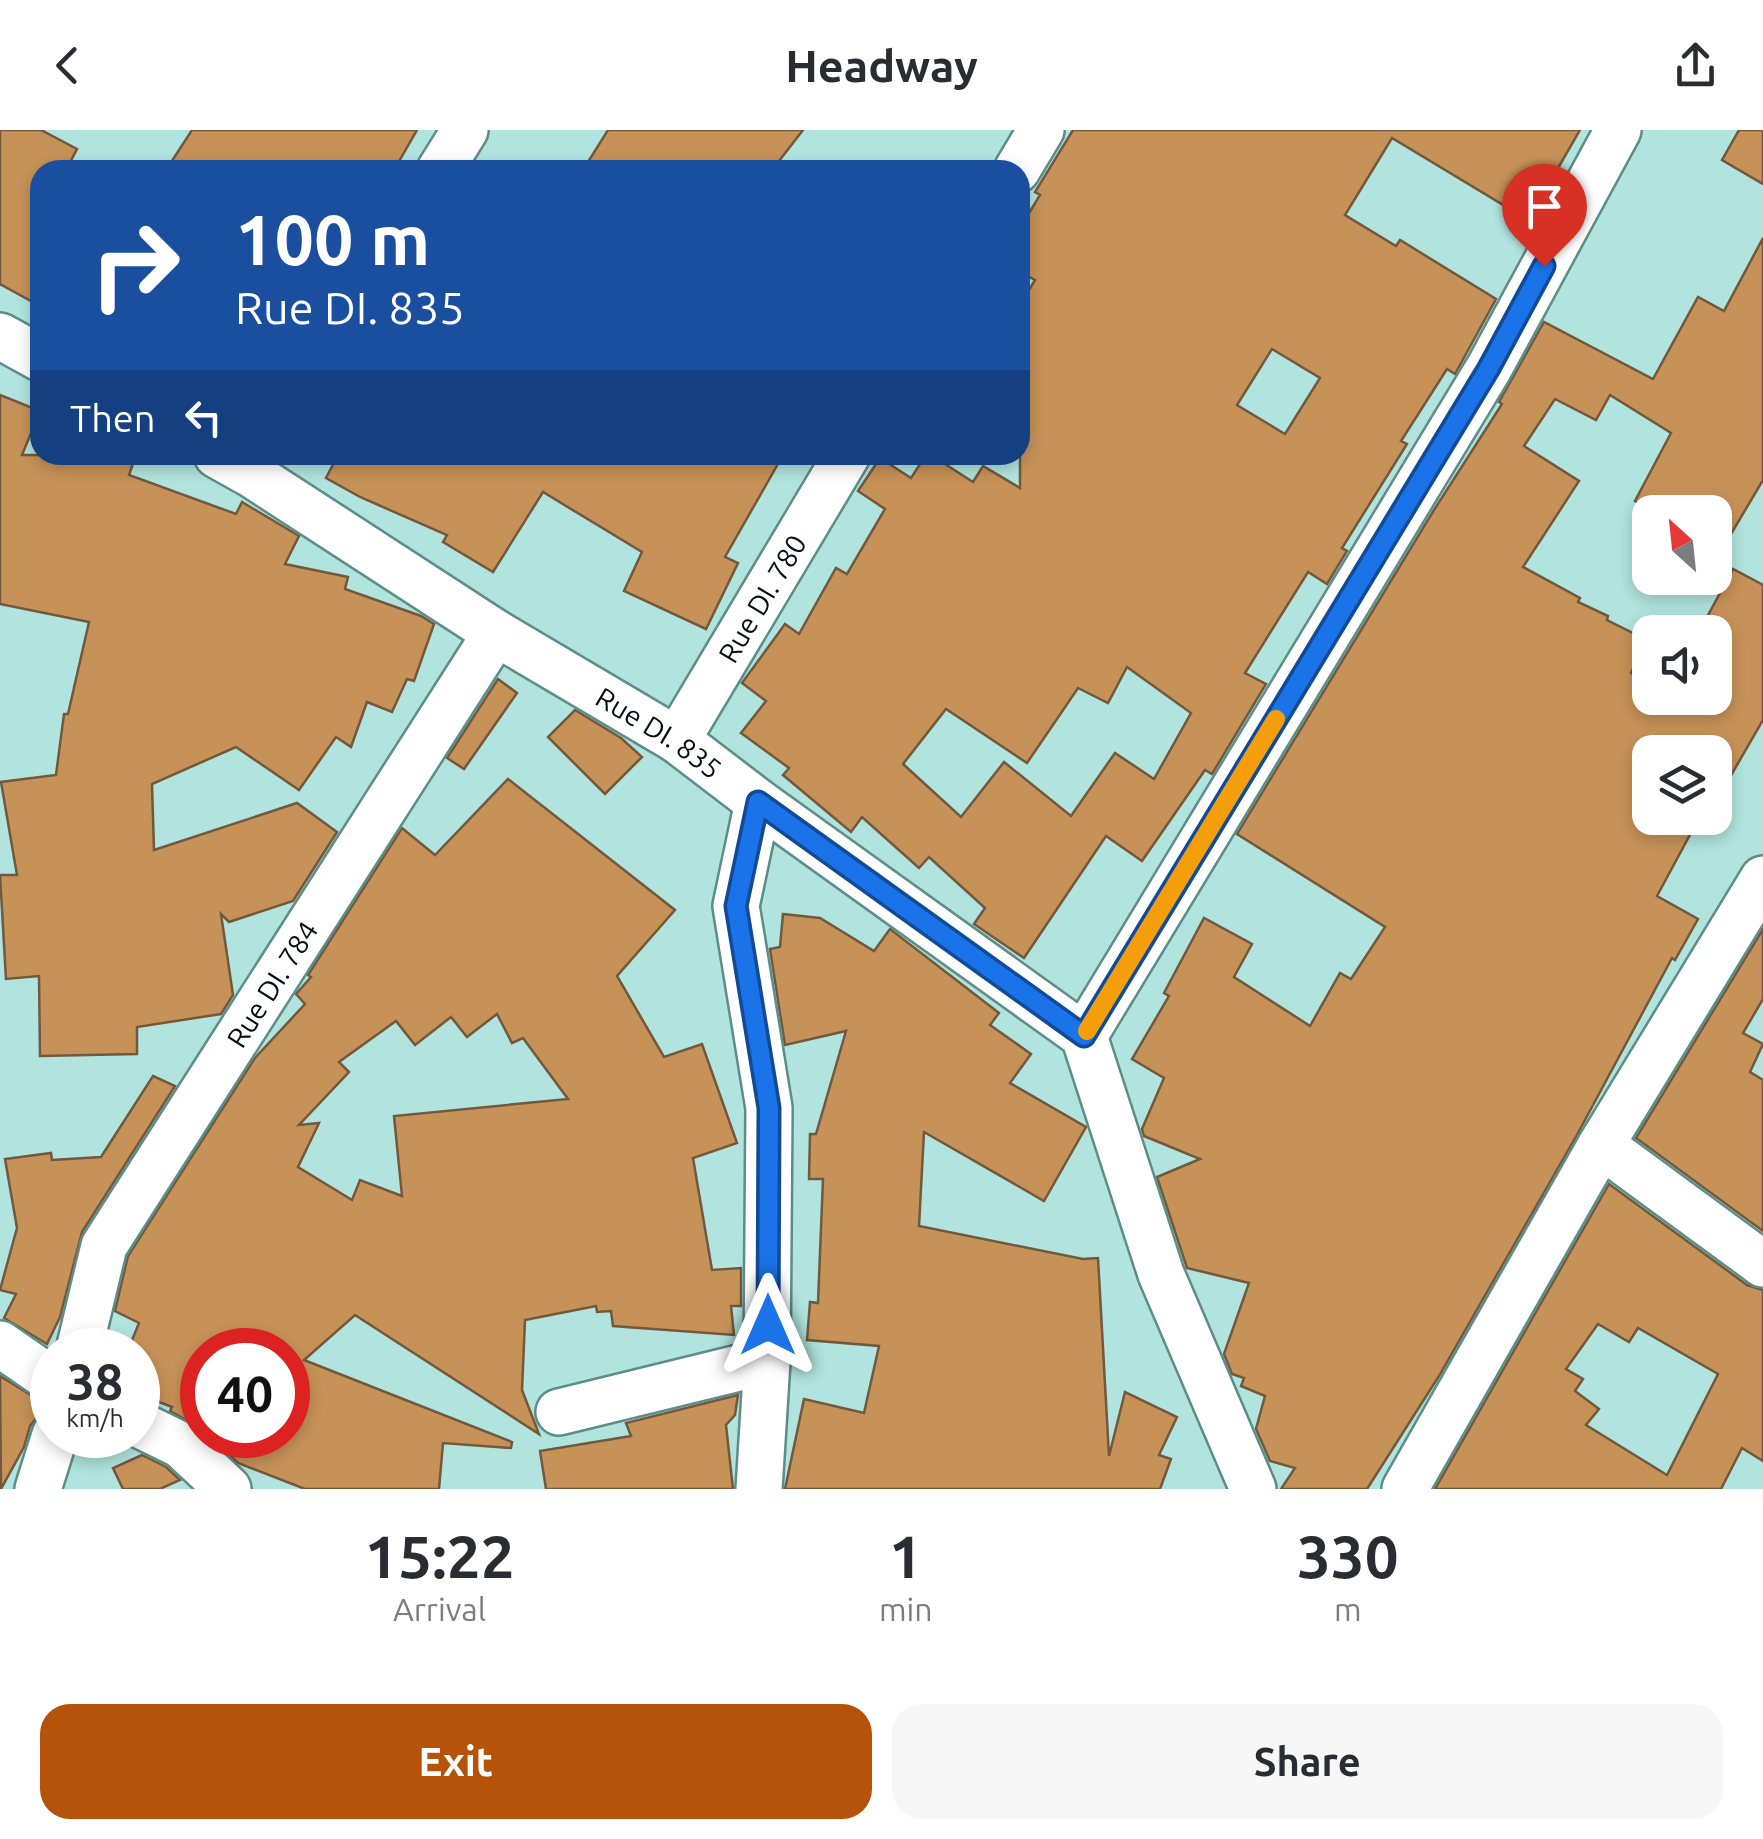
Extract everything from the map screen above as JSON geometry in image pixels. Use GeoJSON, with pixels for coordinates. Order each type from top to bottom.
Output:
{"type":"FeatureCollection","features":[{"type":"Feature","properties":{"kind":"street"},"geometry":{"type":"LineString","coordinates":[[446,160],[465,130]]}},
{"type":"Feature","properties":{"kind":"street"},"geometry":{"type":"LineString","coordinates":[[1024,160],[1042,130]]}},
{"type":"Feature","properties":{"kind":"street"},"geometry":{"type":"LineString","coordinates":[[1253,1489],[1160,1274],[1084,1036],[1489,368],[1618,130]]}},
{"type":"Feature","properties":{"kind":"street"},"geometry":{"type":"LineString","coordinates":[[0,336],[30,352]]}},
{"type":"Feature","properties":{"kind":"street","name":"Rue DI. 835"},"geometry":{"type":"LineString","coordinates":[[250,465],[496,633],[676,740],[1084,1036]]}},
{"type":"Feature","properties":{"kind":"street","name":"Rue DI. 780"},"geometry":{"type":"LineString","coordinates":[[676,740],[841,465]]}},
{"type":"Feature","properties":{"kind":"street","name":"Rue DI. 784"},"geometry":{"type":"LineString","coordinates":[[85,1328],[104,1246],[496,633]]}},
{"type":"Feature","properties":{"kind":"street"},"geometry":{"type":"LineString","coordinates":[[758,802],[736,906],[769,1108],[767,1362],[759,1489]]}},
{"type":"Feature","properties":{"kind":"street"},"geometry":{"type":"LineString","coordinates":[[1405,1489],[1601,1145],[1763,880]]}},
{"type":"Feature","properties":{"kind":"street"},"geometry":{"type":"LineString","coordinates":[[1601,1145],[1763,1264]]}},
{"type":"Feature","properties":{"kind":"street"},"geometry":{"type":"LineString","coordinates":[[0,1344],[30,1365]]}},
{"type":"Feature","properties":{"kind":"street"},"geometry":{"type":"LineString","coordinates":[[560,1412],[767,1362]]}},
{"type":"Feature","properties":{"kind":"street"},"geometry":{"type":"LineString","coordinates":[[160,1434],[181,1444],[228,1489]]}},
{"type":"Feature","properties":{"kind":"street"},"geometry":{"type":"LineString","coordinates":[[38,1489],[48,1458]]}},
{"type":"Feature","properties":{"kind":"building"},"geometry":{"type":"Polygon","coordinates":[[[0,130],[41,130],[77,149],[71,160],[30,160],[30,300],[0,284],[0,130]]]}},
{"type":"Feature","properties":{"kind":"building"},"geometry":{"type":"Polygon","coordinates":[[[192,130],[417,130],[400,160],[172,160],[192,130]]]}},
{"type":"Feature","properties":{"kind":"building"},"geometry":{"type":"Polygon","coordinates":[[[608,130],[803,130],[780,160],[589,160],[608,130]]]}},
{"type":"Feature","properties":{"kind":"building"},"geometry":{"type":"Polygon","coordinates":[[[1073,130],[1580,130],[1528,220],[1392,138],[1345,215],[1396,246],[1400,240],[1496,299],[1455,374],[1447,369],[1401,441],[1407,444],[1342,548],[1347,551],[1327,584],[1308,572],[1245,673],[1266,684],[1212,774],[1205,770],[1142,861],[1106,836],[1024,958],[974,924],[985,908],[929,857],[919,868],[862,817],[851,832],[783,775],[789,768],[741,733],[766,701],[742,683],[785,624],[799,634],[836,568],[847,574],[885,509],[858,491],[875,465],[891,465],[911,478],[919,465],[947,465],[973,482],[983,466],[1020,488],[1020,465],[1030,465],[1030,288],[1035,280],[1030,277],[1030,212],[1040,195],[1035,192],[1073,130]],[[1272,349],[1237,405],[1285,434],[1320,378],[1272,349]],[[1127,667],[1108,703],[1078,688],[1027,763],[946,709],[903,764],[961,817],[1004,762],[1071,816],[1115,753],[1154,779],[1191,713],[1127,667]]]}},
{"type":"Feature","properties":{"kind":"building"},"geometry":{"type":"Polygon","coordinates":[[[1739,130],[1763,130],[1763,184],[1722,160],[1739,130]]]}},
{"type":"Feature","properties":{"kind":"building"},"geometry":{"type":"Polygon","coordinates":[[[1763,238],[1763,480],[1732,532],[1732,495],[1638,495],[1671,433],[1610,395],[1596,420],[1555,399],[1524,446],[1579,481],[1523,567],[1632,632],[1632,715],[1732,715],[1732,615],[1708,615],[1719,595],[1732,595],[1733,569],[1763,585],[1763,720],[1732,774],[1732,735],[1632,735],[1632,835],[1690,835],[1657,896],[1698,919],[1675,960],[1672,958],[1578,1133],[1439,1376],[1367,1489],[1281,1489],[1295,1468],[1270,1461],[1256,1429],[1265,1396],[1241,1386],[1244,1378],[1232,1374],[1224,1354],[1249,1283],[1187,1268],[1157,1177],[1200,1159],[1144,1136],[1142,1129],[1164,1078],[1132,1059],[1169,996],[1164,993],[1204,918],[1252,944],[1234,977],[1310,1026],[1340,973],[1351,979],[1385,927],[1237,834],[1502,404],[1499,402],[1544,322],[1653,379],[1698,297],[1724,311],[1763,238]]]}},
{"type":"Feature","properties":{"kind":"building"},"geometry":{"type":"Polygon","coordinates":[[[0,395],[30,407],[30,435],[22,455],[30,455],[30,465],[132,465],[129,475],[236,514],[242,502],[299,536],[285,564],[348,577],[345,589],[434,624],[414,681],[407,679],[392,712],[367,702],[351,747],[336,737],[299,790],[236,747],[152,784],[154,850],[297,803],[337,832],[293,901],[229,922],[221,914],[233,995],[221,1014],[137,1027],[137,1054],[40,1056],[39,976],[6,979],[0,875],[17,875],[1,782],[56,775],[64,714],[68,714],[89,622],[0,604],[0,395]]]}},
{"type":"Feature","properties":{"kind":"building"},"geometry":{"type":"Polygon","coordinates":[[[333,465],[777,465],[725,557],[738,563],[706,629],[624,591],[642,552],[543,492],[493,572],[443,542],[447,535],[326,478],[333,465]]]}},
{"type":"Feature","properties":{"kind":"building"},"geometry":{"type":"Polygon","coordinates":[[[498,679],[517,693],[464,769],[447,758],[498,679]]]}},
{"type":"Feature","properties":{"kind":"building"},"geometry":{"type":"Polygon","coordinates":[[[575,710],[621,738],[642,757],[605,794],[548,737],[575,710]]]}},
{"type":"Feature","properties":{"kind":"building"},"geometry":{"type":"Polygon","coordinates":[[[508,779],[675,910],[617,976],[664,1057],[702,1044],[737,1143],[693,1158],[712,1270],[741,1268],[741,1306],[731,1306],[734,1335],[613,1326],[611,1311],[597,1312],[596,1306],[525,1320],[522,1390],[539,1434],[355,1315],[310,1355],[310,1328],[180,1328],[180,1417],[170,1411],[172,1407],[160,1402],[160,1328],[137,1328],[139,1323],[115,1311],[128,1256],[255,1058],[305,1004],[296,994],[311,977],[308,975],[402,828],[435,855],[508,779]],[[497,1014],[467,1037],[451,1017],[415,1045],[396,1021],[339,1062],[349,1072],[299,1125],[319,1123],[298,1167],[352,1200],[360,1180],[402,1196],[394,1116],[568,1099],[523,1038],[512,1043],[497,1014]]]}},
{"type":"Feature","properties":{"kind":"building"},"geometry":{"type":"Polygon","coordinates":[[[783,914],[820,918],[874,951],[890,929],[999,1013],[990,1025],[1031,1054],[1010,1083],[1086,1127],[1044,1201],[924,1132],[919,1226],[1083,1259],[1098,1258],[1109,1456],[1125,1392],[1177,1417],[1159,1455],[1171,1459],[1160,1489],[785,1489],[804,1399],[864,1413],[879,1346],[807,1340],[810,1302],[818,1303],[823,1179],[809,1179],[810,1134],[816,1134],[846,1031],[785,1045],[770,949],[780,947],[783,914]]]}},
{"type":"Feature","properties":{"kind":"building"},"geometry":{"type":"Polygon","coordinates":[[[1763,929],[1763,999],[1743,1033],[1763,1044],[1750,1072],[1763,1080],[1763,1231],[1636,1138],[1763,929]]]}},
{"type":"Feature","properties":{"kind":"building"},"geometry":{"type":"Polygon","coordinates":[[[153,1076],[175,1086],[82,1232],[55,1328],[30,1328],[30,1334],[4,1318],[16,1294],[0,1290],[17,1228],[5,1159],[51,1153],[52,1160],[101,1157],[153,1076]]]}},
{"type":"Feature","properties":{"kind":"building"},"geometry":{"type":"Polygon","coordinates":[[[1609,1184],[1747,1285],[1763,1290],[1763,1461],[1742,1448],[1721,1489],[1435,1489],[1609,1184]],[[1598,1324],[1566,1369],[1583,1379],[1575,1391],[1599,1409],[1586,1425],[1667,1475],[1718,1374],[1638,1328],[1629,1342],[1598,1324]]]}},
{"type":"Feature","properties":{"kind":"building"},"geometry":{"type":"Polygon","coordinates":[[[310,1362],[512,1442],[511,1448],[443,1443],[439,1489],[305,1489],[233,1458],[310,1458],[310,1362]]]}},
{"type":"Feature","properties":{"kind":"building"},"geometry":{"type":"Polygon","coordinates":[[[0,1376],[30,1395],[30,1426],[24,1447],[1,1489],[0,1376]]]}},
{"type":"Feature","properties":{"kind":"building"},"geometry":{"type":"Polygon","coordinates":[[[738,1395],[735,1415],[726,1425],[733,1489],[546,1489],[540,1451],[631,1436],[626,1423],[738,1395]]]}},
{"type":"Feature","properties":{"kind":"building"},"geometry":{"type":"Polygon","coordinates":[[[135,1458],[148,1458],[180,1480],[160,1489],[123,1489],[113,1468],[135,1458]]]}},
{"type":"Feature","properties":{"kind":"slow traffic"},"geometry":{"type":"LineString","coordinates":[[1087,1031],[1276,719]]}},
{"type":"Feature","properties":{"kind":"route"},"geometry":{"type":"LineString","coordinates":[[768,1325],[769,1108],[736,906],[758,802],[1084,1036],[1489,368],[1544,266]]}}]}
